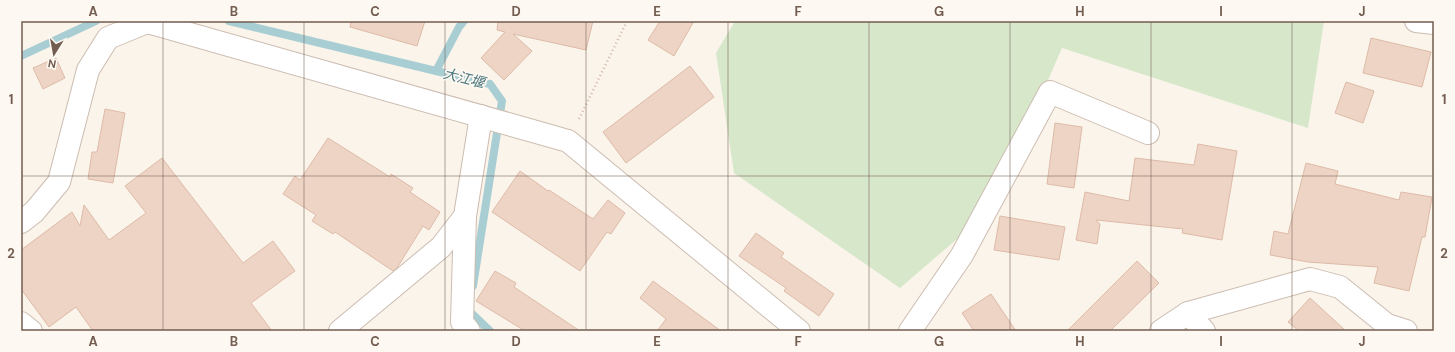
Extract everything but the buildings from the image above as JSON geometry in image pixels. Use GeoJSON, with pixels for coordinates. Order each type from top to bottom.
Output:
{"type":"FeatureCollection","features":[{"type":"Feature","properties":{"kind":"street"},"geometry":{"type":"LineString","coordinates":[[1416,21],[1434,23]]}},
{"type":"Feature","properties":{"kind":"street"},"geometry":{"type":"LineString","coordinates":[[21,222],[34,212],[60,182],[88,70],[108,38],[146,22],[568,141],[798,331]]}},
{"type":"Feature","properties":{"kind":"street"},"geometry":{"type":"LineString","coordinates":[[910,331],[962,255],[1050,92],[1148,133]]}},
{"type":"Feature","properties":{"kind":"street"},"geometry":{"type":"LineString","coordinates":[[464,328],[465,216],[481,116]]}},
{"type":"Feature","properties":{"kind":"street"},"geometry":{"type":"LineString","coordinates":[[340,331],[442,247],[465,216]]}},
{"type":"Feature","properties":{"kind":"street"},"geometry":{"type":"LineString","coordinates":[[1161,331],[1188,313],[1310,279],[1340,286],[1387,325],[1406,331]]}},
{"type":"Feature","properties":{"kind":"street"},"geometry":{"type":"LineString","coordinates":[[1188,313],[1204,331]]}},
{"type":"Feature","properties":{"kind":"street"},"geometry":{"type":"LineString","coordinates":[[21,323],[31,331]]}},
{"type":"Feature","properties":{"kind":"path"},"geometry":{"type":"LineString","coordinates":[[568,141],[627,21]]}},
{"type":"Feature","properties":{"kind":"green space"},"geometry":{"type":"Polygon","coordinates":[[[735,21],[1324,21],[1308,128],[1062,48],[992,209],[900,288],[734,173],[716,53],[735,21]]]}},
{"type":"Feature","properties":{"kind":"waterway","name":"大江堰"},"geometry":{"type":"LineString","coordinates":[[21,56],[96,21]]}},
{"type":"Feature","properties":{"kind":"waterway","name":"大江堰"},"geometry":{"type":"LineString","coordinates":[[229,21],[490,84],[502,101],[473,286]]}},
{"type":"Feature","properties":{"kind":"waterway"},"geometry":{"type":"LineString","coordinates":[[436,71],[459,27],[464,21]]}},
{"type":"Feature","properties":{"kind":"waterway","name":"大江堰"},"geometry":{"type":"LineString","coordinates":[[469,307],[469,311],[490,331]]}}]}
